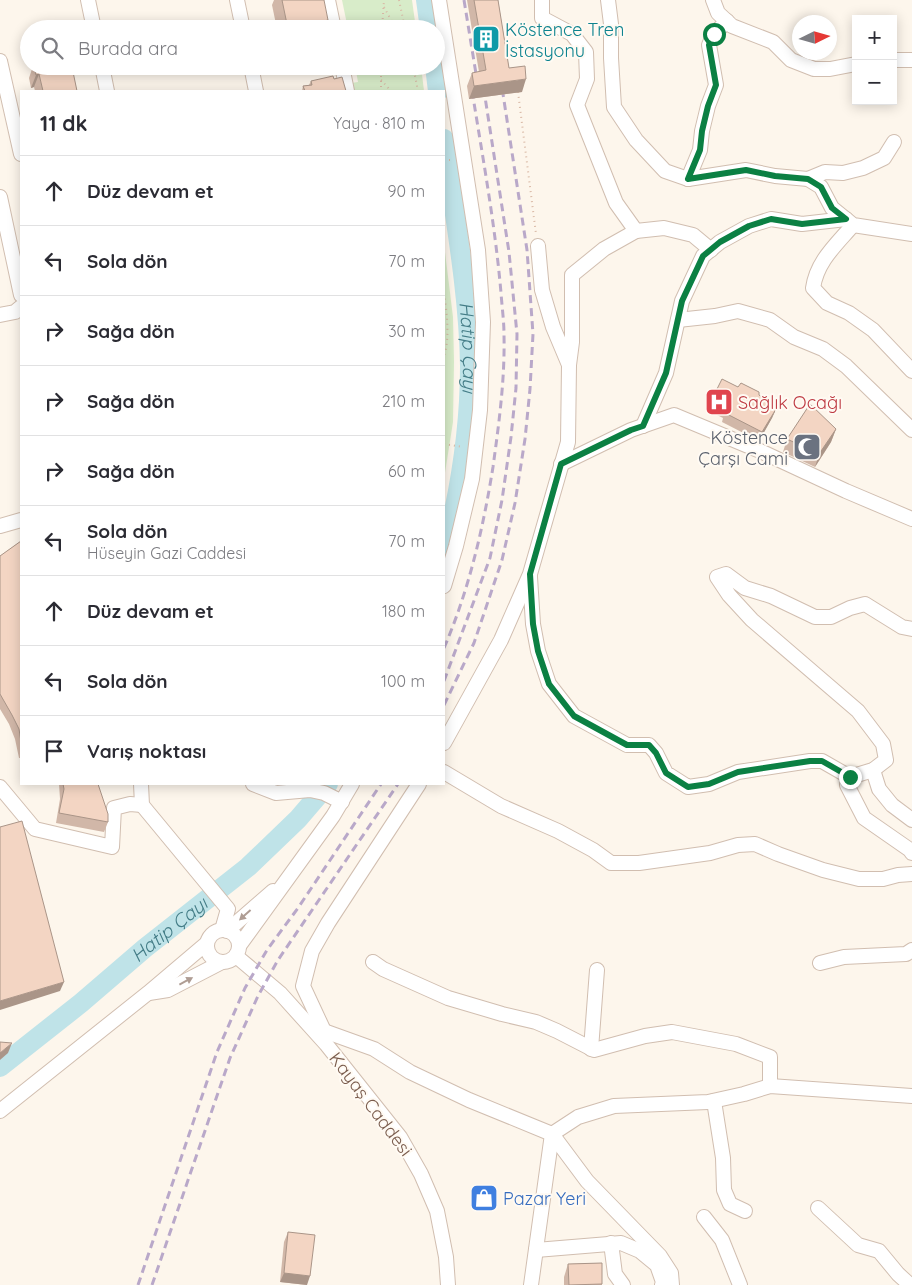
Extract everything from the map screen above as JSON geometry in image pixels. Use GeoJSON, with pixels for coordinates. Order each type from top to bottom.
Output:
{"type":"FeatureCollection","features":[{"type":"Feature","properties":{"kind":"street"},"geometry":{"type":"LineString","coordinates":[[88,0],[92,20]]}},
{"type":"Feature","properties":{"kind":"street"},"geometry":{"type":"LineString","coordinates":[[236,0],[241,20]]}},
{"type":"Feature","properties":{"kind":"street"},"geometry":{"type":"LineString","coordinates":[[328,0],[332,20]]}},
{"type":"Feature","properties":{"kind":"street"},"geometry":{"type":"LineString","coordinates":[[439,0],[442,20]]}},
{"type":"Feature","properties":{"kind":"street"},"geometry":{"type":"LineString","coordinates":[[542,0],[542,18],[572,34],[586,52],[587,79],[577,105],[616,203],[636,231]]}},
{"type":"Feature","properties":{"kind":"street"},"geometry":{"type":"LineString","coordinates":[[608,0],[611,24],[614,107],[636,140],[665,171],[688,179],[746,170],[775,176],[808,179],[821,187],[832,208],[850,222]]}},
{"type":"Feature","properties":{"kind":"street"},"geometry":{"type":"LineString","coordinates":[[713,0],[718,13],[732,26],[773,42],[791,60],[814,69],[830,69],[852,65]]}},
{"type":"Feature","properties":{"kind":"street"},"geometry":{"type":"LineString","coordinates":[[688,179],[700,150],[708,106],[716,85],[709,45],[714,34],[726,21]]}},
{"type":"Feature","properties":{"kind":"street"},"geometry":{"type":"LineString","coordinates":[[445,38],[478,250],[483,322],[480,410],[472,479],[445,583]]}},
{"type":"Feature","properties":{"kind":"street"},"geometry":{"type":"LineString","coordinates":[[897,60],[912,60]]}},
{"type":"Feature","properties":{"kind":"street"},"geometry":{"type":"LineString","coordinates":[[0,61],[20,150]]}},
{"type":"Feature","properties":{"kind":"street"},"geometry":{"type":"LineString","coordinates":[[104,75],[108,90]]}},
{"type":"Feature","properties":{"kind":"street"},"geometry":{"type":"LineString","coordinates":[[253,75],[256,90]]}},
{"type":"Feature","properties":{"kind":"street"},"geometry":{"type":"LineString","coordinates":[[344,75],[347,90]]}},
{"type":"Feature","properties":{"kind":"street"},"geometry":{"type":"LineString","coordinates":[[808,179],[825,172],[843,173],[863,168],[884,158],[894,142]]}},
{"type":"Feature","properties":{"kind":"street"},"geometry":{"type":"LineString","coordinates":[[0,198],[20,290]]}},
{"type":"Feature","properties":{"kind":"street"},"geometry":{"type":"LineString","coordinates":[[643,426],[666,373],[682,301],[703,256],[720,242],[749,226],[771,219],[802,224],[850,222],[912,234]]}},
{"type":"Feature","properties":{"kind":"street"},"geometry":{"type":"LineString","coordinates":[[850,222],[815,274],[813,288],[827,302],[849,313],[873,330],[912,371]]}},
{"type":"Feature","properties":{"kind":"street"},"geometry":{"type":"LineString","coordinates":[[445,741],[501,640],[530,574],[568,442],[569,365],[572,342],[572,275],[604,249],[636,231],[664,228],[693,235],[711,250]]}},
{"type":"Feature","properties":{"kind":"street"},"geometry":{"type":"LineString","coordinates":[[538,246],[542,290],[553,327],[569,365]]}},
{"type":"Feature","properties":{"kind":"street"},"geometry":{"type":"LineString","coordinates":[[0,315],[15,312],[20,308]]}},
{"type":"Feature","properties":{"kind":"street"},"geometry":{"type":"LineString","coordinates":[[678,320],[715,316],[738,311],[770,320],[794,337],[823,349],[846,366],[912,430]]}},
{"type":"Feature","properties":{"kind":"street"},"geometry":{"type":"LineString","coordinates":[[561,464],[631,430],[674,415],[912,518]]}},
{"type":"Feature","properties":{"kind":"street"},"geometry":{"type":"LineString","coordinates":[[0,526],[20,520]]}},
{"type":"Feature","properties":{"kind":"street"},"geometry":{"type":"LineString","coordinates":[[530,574],[533,624],[538,651],[549,684],[574,716],[627,745],[649,745],[656,753],[666,773],[688,787],[709,784],[738,772],[810,761],[822,761],[850,777],[872,770],[886,760],[882,744],[858,711],[752,620],[729,595],[717,577],[726,574],[745,588],[771,596],[814,617],[831,617],[850,608],[865,604],[902,627],[912,629]]}},
{"type":"Feature","properties":{"kind":"street"},"geometry":{"type":"LineString","coordinates":[[872,770],[879,789],[892,805],[912,820]]}},
{"type":"Feature","properties":{"kind":"street"},"geometry":{"type":"LineString","coordinates":[[445,773],[500,806],[558,832],[593,850],[611,863],[648,862],[710,853],[738,845],[755,844],[823,870],[858,879],[883,879],[912,874]]}},
{"type":"Feature","properties":{"kind":"street"},"geometry":{"type":"LineString","coordinates":[[850,777],[847,785],[864,818],[912,853]]}},
{"type":"Feature","properties":{"kind":"street"},"geometry":{"type":"LineString","coordinates":[[141,785],[142,805],[228,909],[225,930]]}},
{"type":"Feature","properties":{"kind":"street"},"geometry":{"type":"LineString","coordinates":[[256,785],[276,793],[310,790],[324,793],[342,802]]}},
{"type":"Feature","properties":{"kind":"street"},"geometry":{"type":"LineString","coordinates":[[148,993],[168,990],[222,962],[227,962],[238,951],[342,802],[351,785]]}},
{"type":"Feature","properties":{"kind":"street"},"geometry":{"type":"LineString","coordinates":[[419,785],[328,923],[312,951],[303,986],[325,1037],[374,1049],[410,1072],[469,1100],[552,1134],[586,1181],[660,1256],[671,1273],[672,1285]]}},
{"type":"Feature","properties":{"kind":"street"},"geometry":{"type":"LineString","coordinates":[[0,787],[35,829],[112,847],[114,808],[130,804],[142,805]]}},
{"type":"Feature","properties":{"kind":"street"},"geometry":{"type":"LineString","coordinates":[[0,1111],[148,993],[207,943],[213,934],[225,930],[290,878]]}},
{"type":"Feature","properties":{"kind":"street"},"geometry":{"type":"LineString","coordinates":[[225,930],[236,936],[238,951]]}},
{"type":"Feature","properties":{"kind":"street"},"geometry":{"type":"LineString","coordinates":[[207,943],[207,948],[212,958],[222,962]]}},
{"type":"Feature","properties":{"kind":"street"},"geometry":{"type":"LineString","coordinates":[[820,963],[844,957],[906,954],[912,950]]}},
{"type":"Feature","properties":{"kind":"street","name":"Kayaş Caddesi"},"geometry":{"type":"LineString","coordinates":[[238,951],[325,1037],[400,1137],[421,1174],[437,1211],[446,1257],[448,1285]]}},
{"type":"Feature","properties":{"kind":"street"},"geometry":{"type":"LineString","coordinates":[[373,962],[383,969],[448,998],[536,1022],[594,1050],[645,1036],[672,1032],[736,1044],[770,1058],[770,1086]]}},
{"type":"Feature","properties":{"kind":"street"},"geometry":{"type":"LineString","coordinates":[[591,1049],[597,970]]}},
{"type":"Feature","properties":{"kind":"street"},"geometry":{"type":"LineString","coordinates":[[531,1285],[552,1134],[578,1117],[614,1106],[714,1101],[770,1086],[912,1096]]}},
{"type":"Feature","properties":{"kind":"street"},"geometry":{"type":"LineString","coordinates":[[714,1101],[723,1158],[724,1190],[730,1204],[745,1211]]}},
{"type":"Feature","properties":{"kind":"street"},"geometry":{"type":"LineString","coordinates":[[818,1208],[858,1245],[879,1251],[910,1285]]}},
{"type":"Feature","properties":{"kind":"street"},"geometry":{"type":"LineString","coordinates":[[704,1217],[722,1240],[740,1285]]}},
{"type":"Feature","properties":{"kind":"street"},"geometry":{"type":"LineString","coordinates":[[536,1250],[621,1243],[640,1251],[657,1265],[663,1282],[662,1285]]}},
{"type":"Feature","properties":{"kind":"street"},"geometry":{"type":"LineString","coordinates":[[611,1244],[615,1274],[623,1285]]}},
{"type":"Feature","properties":{"kind":"path"},"geometry":{"type":"LineString","coordinates":[[383,20],[384,0]]}},
{"type":"Feature","properties":{"kind":"path"},"geometry":{"type":"LineString","coordinates":[[399,0],[403,20]]}},
{"type":"Feature","properties":{"kind":"path"},"geometry":{"type":"LineString","coordinates":[[384,6],[391,20]]}},
{"type":"Feature","properties":{"kind":"path"},"geometry":{"type":"LineString","coordinates":[[381,75],[381,90]]}},
{"type":"Feature","properties":{"kind":"path"},"geometry":{"type":"LineString","coordinates":[[415,75],[418,90]]}},
{"type":"Feature","properties":{"kind":"path"},"geometry":{"type":"LineString","coordinates":[[381,80],[390,90]]}},
{"type":"Feature","properties":{"kind":"path"},"geometry":{"type":"LineString","coordinates":[[518,92],[538,246]]}},
{"type":"Feature","properties":{"kind":"path"},"geometry":{"type":"LineString","coordinates":[[445,160],[450,160]]}},
{"type":"Feature","properties":{"kind":"path"},"geometry":{"type":"LineString","coordinates":[[445,301],[445,352]]}},
{"type":"Feature","properties":{"kind":"path"},"geometry":{"type":"LineString","coordinates":[[445,444],[467,448]]}},
{"type":"Feature","properties":{"kind":"green space"},"geometry":{"type":"Polygon","coordinates":[[[342,0],[412,0],[415,20],[346,20],[342,0]]]}},
{"type":"Feature","properties":{"kind":"green space"},"geometry":{"type":"Polygon","coordinates":[[[357,75],[422,75],[424,90],[353,90],[351,83],[358,82],[357,75]]]}},
{"type":"Feature","properties":{"kind":"green space"},"geometry":{"type":"Polygon","coordinates":[[[445,252],[453,317],[453,422],[445,473],[445,252]]]}},
{"type":"Feature","properties":{"kind":"building"},"geometry":{"type":"Polygon","coordinates":[[[282,0],[324,0],[328,20],[286,20],[282,0]]]}},
{"type":"Feature","properties":{"kind":"building"},"geometry":{"type":"Polygon","coordinates":[[[474,0],[498,0],[509,68],[525,66],[526,79],[474,86],[472,73],[486,70],[474,0]]]}},
{"type":"Feature","properties":{"kind":"building"},"geometry":{"type":"Polygon","coordinates":[[[39,75],[74,75],[77,90],[43,90],[39,75]]]}},
{"type":"Feature","properties":{"kind":"building"},"geometry":{"type":"Polygon","coordinates":[[[333,76],[334,79],[342,77],[346,90],[305,90],[303,86],[312,85],[311,81],[333,76]]]}},
{"type":"Feature","properties":{"kind":"building"},"geometry":{"type":"Polygon","coordinates":[[[722,379],[738,387],[741,383],[759,392],[759,395],[776,409],[762,432],[725,413],[727,409],[711,401],[722,379]]]}},
{"type":"Feature","properties":{"kind":"building"},"geometry":{"type":"Polygon","coordinates":[[[810,404],[836,429],[819,454],[787,439],[810,404]]]}},
{"type":"Feature","properties":{"kind":"building"},"geometry":{"type":"Polygon","coordinates":[[[20,542],[20,736],[19,729],[0,694],[0,556],[20,542]]]}},
{"type":"Feature","properties":{"kind":"building"},"geometry":{"type":"Polygon","coordinates":[[[63,785],[98,785],[108,814],[108,822],[59,813],[63,785]]]}},
{"type":"Feature","properties":{"kind":"building"},"geometry":{"type":"Polygon","coordinates":[[[22,821],[64,982],[0,1001],[0,827],[22,821]]]}},
{"type":"Feature","properties":{"kind":"building"},"geometry":{"type":"Polygon","coordinates":[[[0,1042],[12,1043],[0,1053],[0,1042]]]}},
{"type":"Feature","properties":{"kind":"building"},"geometry":{"type":"Polygon","coordinates":[[[288,1232],[315,1235],[310,1276],[284,1273],[288,1232]]]}},
{"type":"Feature","properties":{"kind":"building"},"geometry":{"type":"Polygon","coordinates":[[[602,1263],[602,1284],[569,1285],[568,1264],[602,1263]]]}},
{"type":"Feature","properties":{"kind":"waterway","name":"Hatip Çayı"},"geometry":{"type":"LineString","coordinates":[[426,0],[429,20]]}},
{"type":"Feature","properties":{"kind":"waterway","name":"Hatip Çayı"},"geometry":{"type":"LineString","coordinates":[[436,75],[438,90]]}},
{"type":"Feature","properties":{"kind":"waterway","name":"Hatip Çayı"},"geometry":{"type":"LineString","coordinates":[[445,146],[464,281],[470,366],[470,390],[463,461],[445,550]]}},
{"type":"Feature","properties":{"kind":"waterway","name":"Hatip Çayı"},"geometry":{"type":"LineString","coordinates":[[0,1067],[81,1003],[145,948],[248,867],[298,819],[327,785]]}},
{"type":"Feature","properties":{"kind":"railway"},"geometry":{"type":"LineString","coordinates":[[464,0],[478,86]]}},
{"type":"Feature","properties":{"kind":"railway"},"geometry":{"type":"LineString","coordinates":[[445,703],[474,643],[502,560],[515,503],[525,439],[530,389],[533,334],[527,250],[501,81]]}},
{"type":"Feature","properties":{"kind":"railway"},"geometry":{"type":"LineString","coordinates":[[445,646],[468,582],[485,513],[493,467],[504,368],[504,324],[495,241],[471,84]]}},
{"type":"Feature","properties":{"kind":"railway"},"geometry":{"type":"LineString","coordinates":[[445,678],[490,558],[502,500],[516,388],[517,334],[509,252],[483,84]]}},
{"type":"Feature","properties":{"kind":"railway"},"geometry":{"type":"LineString","coordinates":[[138,1285],[217,1052],[245,988],[267,950],[298,908],[380,785]]}},
{"type":"Feature","properties":{"kind":"railway"},"geometry":{"type":"LineString","coordinates":[[152,1285],[230,1058],[258,996],[278,960],[397,785]]}},
{"type":"Feature","properties":{"kind":"place","name":"Köstence Tren İstasyonu"},"geometry":{"type":"Point","coordinates":[486,39]}},
{"type":"Feature","properties":{"kind":"place","name":"Sağlık Ocağı"},"geometry":{"type":"Point","coordinates":[719,402]}},
{"type":"Feature","properties":{"kind":"place","name":"Köstence Çarşı Cami"},"geometry":{"type":"Point","coordinates":[807,447]}},
{"type":"Feature","properties":{"kind":"place","name":"Pazar Yeri"},"geometry":{"type":"Point","coordinates":[484,1198]}},
{"type":"Feature","properties":{"kind":"route"},"geometry":{"type":"LineString","coordinates":[[714,34],[709,45],[716,85],[708,106],[700,150],[688,179],[746,170],[775,176],[808,179],[821,187],[832,208],[846,219],[802,224],[771,219],[749,226],[720,242],[703,256],[682,301],[666,373],[643,426],[561,464],[530,574],[533,624],[538,651],[549,684],[574,716],[627,745],[649,745],[656,753],[666,773],[688,787],[709,784],[738,772],[810,761],[822,761],[850,777]]}}]}
